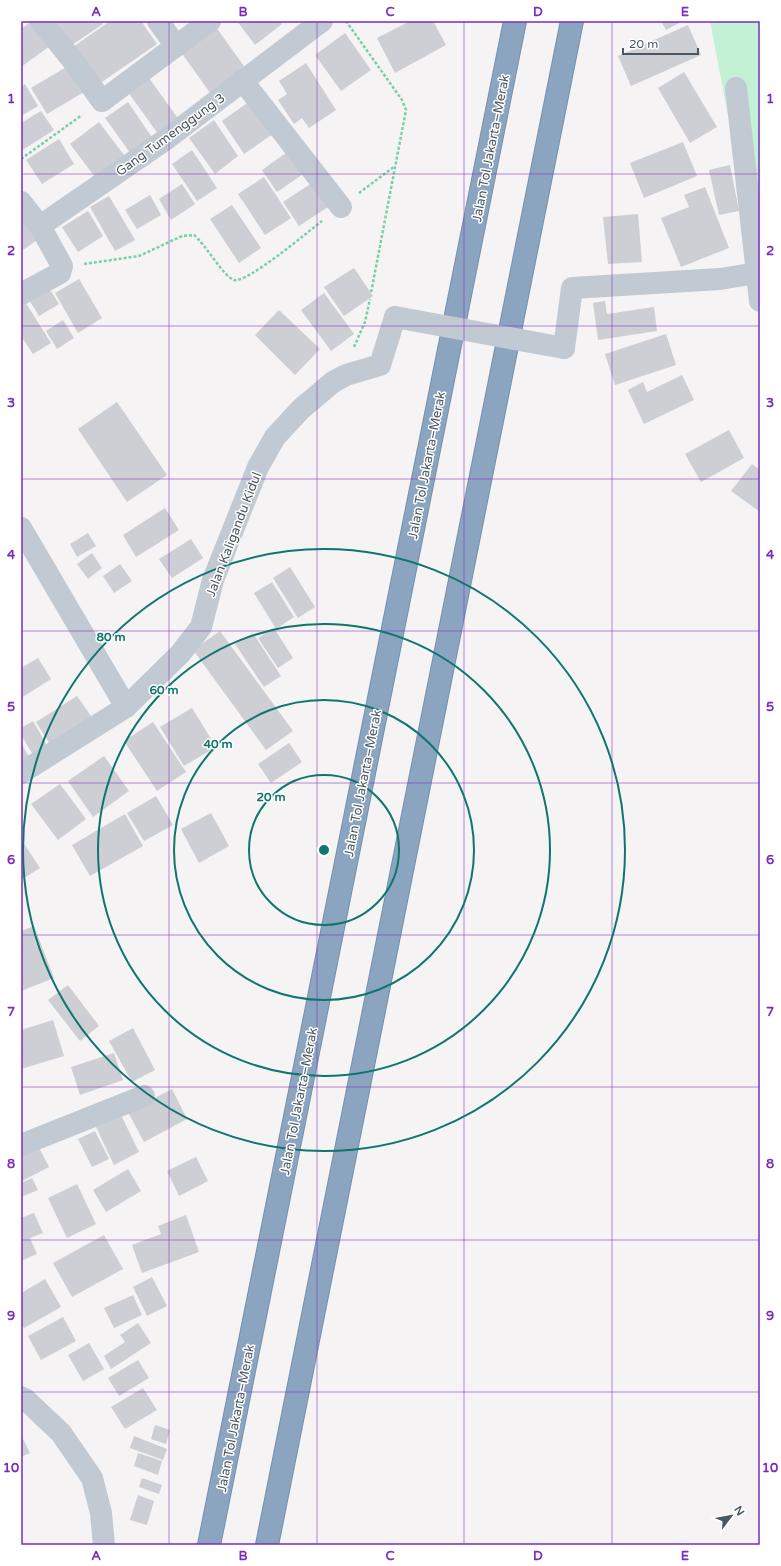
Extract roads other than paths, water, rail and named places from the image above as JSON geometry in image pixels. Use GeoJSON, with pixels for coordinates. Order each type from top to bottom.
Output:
{"type":"FeatureCollection","features":[{"type":"Feature","properties":{"kind":"highway","name":"Jalan Tol Jakarta–Merak"},"geometry":{"type":"LineString","coordinates":[[209,1545],[515,21]]}},
{"type":"Feature","properties":{"kind":"highway"},"geometry":{"type":"LineString","coordinates":[[267,1545],[572,21]]}},
{"type":"Feature","properties":{"kind":"street"},"geometry":{"type":"LineString","coordinates":[[41,21],[74,62],[102,101],[210,21]]}},
{"type":"Feature","properties":{"kind":"street"},"geometry":{"type":"LineString","coordinates":[[158,21],[176,46]]}},
{"type":"Feature","properties":{"kind":"street","name":"Gang Tumenggung 3"},"geometry":{"type":"LineString","coordinates":[[40,226],[165,140],[242,80],[322,21]]}},
{"type":"Feature","properties":{"kind":"street"},"geometry":{"type":"LineString","coordinates":[[242,80],[341,207]]}},
{"type":"Feature","properties":{"kind":"street"},"geometry":{"type":"LineString","coordinates":[[736,88],[760,301]]}},
{"type":"Feature","properties":{"kind":"street"},"geometry":{"type":"LineString","coordinates":[[21,202],[40,226],[62,266],[60,272],[21,294]]}},
{"type":"Feature","properties":{"kind":"street","name":"Jalan Kaligandu Kidul"},"geometry":{"type":"LineString","coordinates":[[21,773],[126,707],[180,654],[201,627],[213,580],[258,467],[275,437],[301,409],[338,379],[380,365],[395,317],[564,348],[572,288],[720,279],[758,273]]}},
{"type":"Feature","properties":{"kind":"street"},"geometry":{"type":"LineString","coordinates":[[21,528],[126,707]]}},
{"type":"Feature","properties":{"kind":"street"},"geometry":{"type":"LineString","coordinates":[[21,1145],[144,1096]]}},
{"type":"Feature","properties":{"kind":"street"},"geometry":{"type":"LineString","coordinates":[[21,1397],[61,1433],[92,1478],[101,1513],[104,1545]]}}]}
